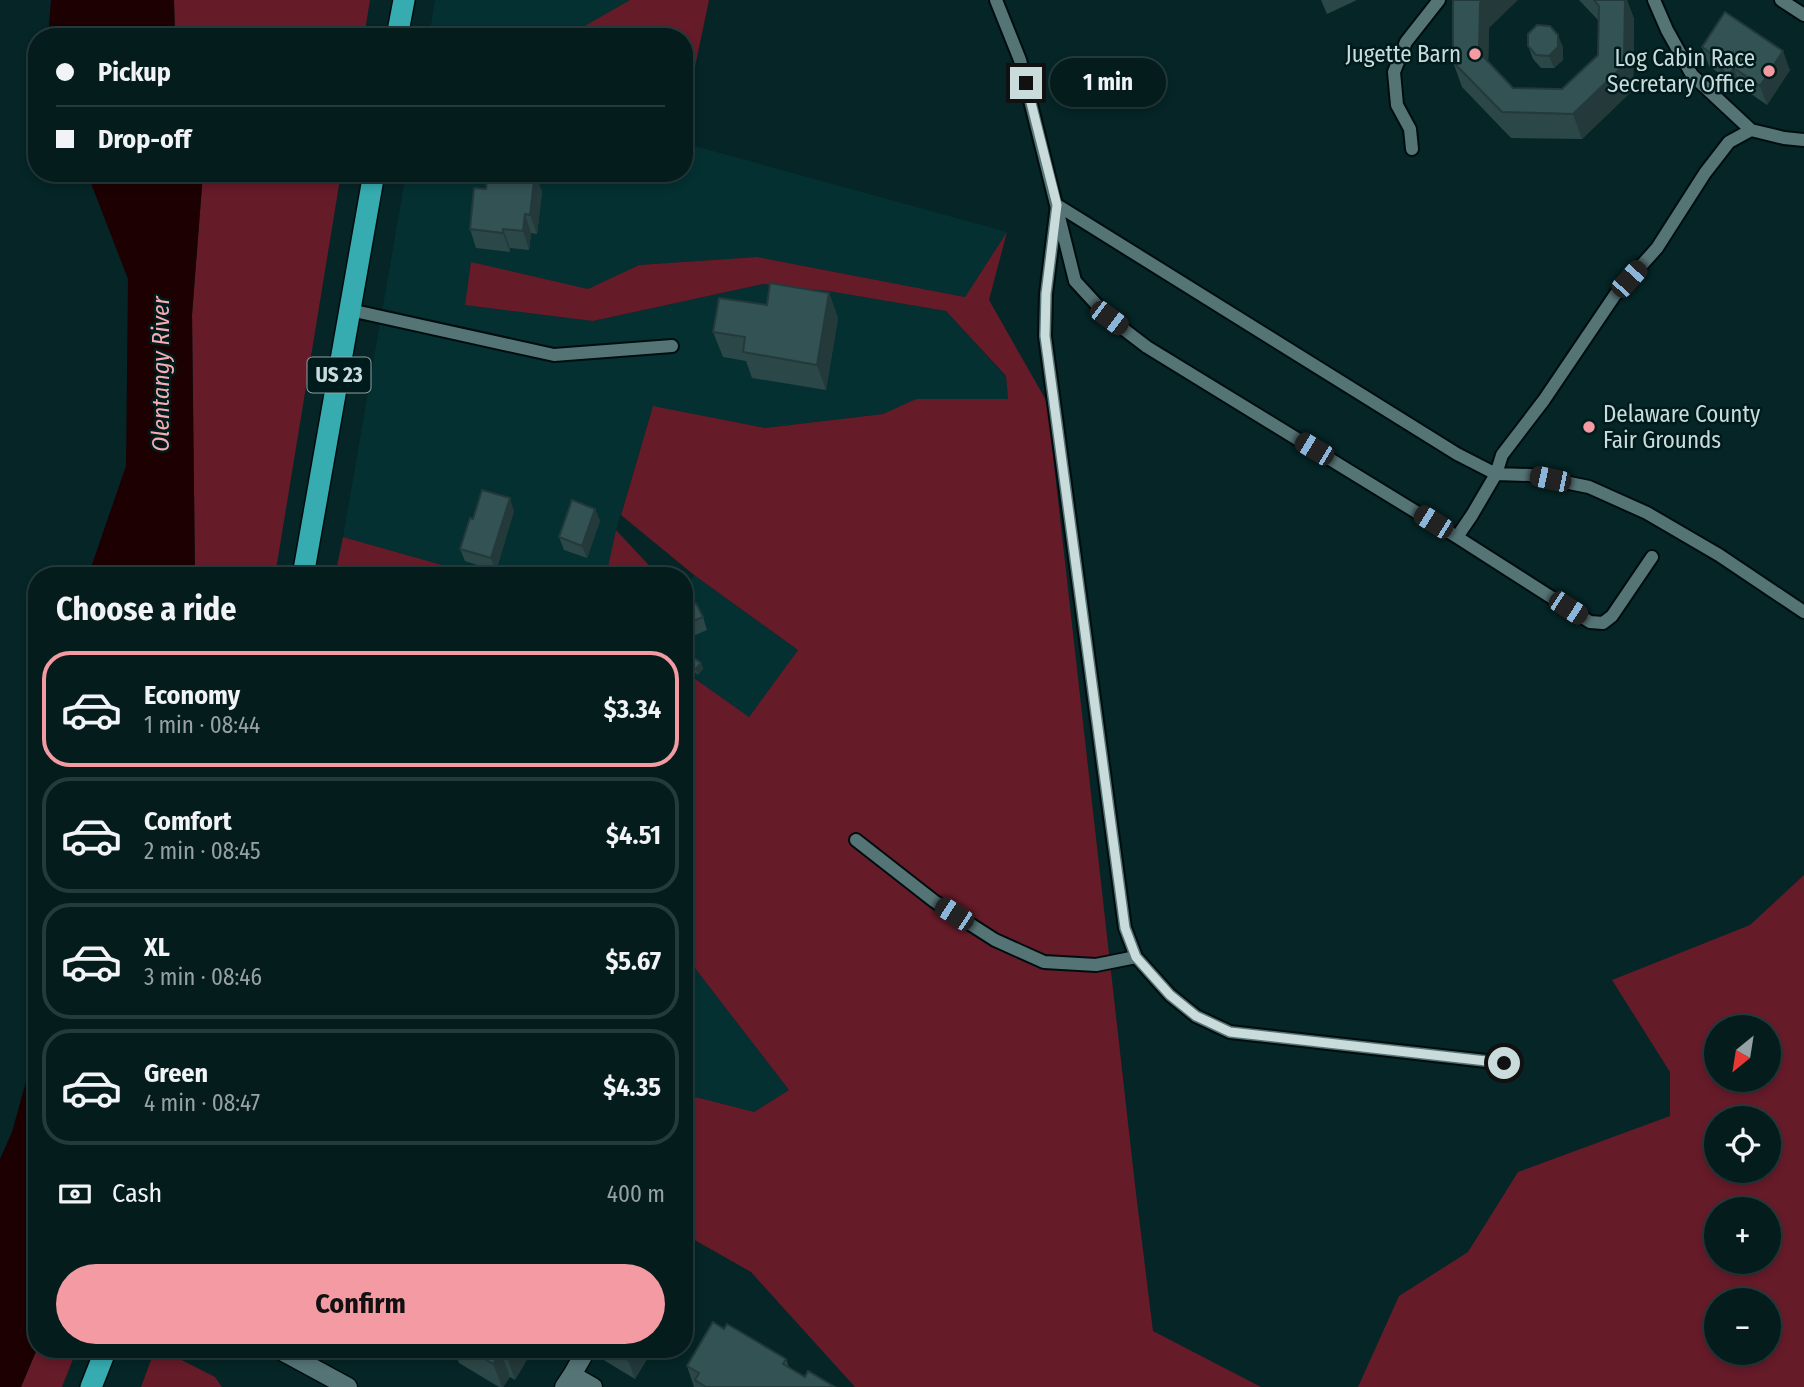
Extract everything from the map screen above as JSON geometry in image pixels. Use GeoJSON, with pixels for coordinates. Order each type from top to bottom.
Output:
{"type":"FeatureCollection","features":[{"type":"Feature","properties":{"kind":"highway"},"geometry":{"type":"LineString","coordinates":[[399,28],[404,0]]}},
{"type":"Feature","properties":{"kind":"highway","name":"US 23"},"geometry":{"type":"LineString","coordinates":[[305,567],[372,182]]}},
{"type":"Feature","properties":{"kind":"highway"},"geometry":{"type":"LineString","coordinates":[[91,1387],[102,1358]]}},
{"type":"Feature","properties":{"kind":"street"},"geometry":{"type":"LineString","coordinates":[[295,1358],[348,1387]]}},
{"type":"Feature","properties":{"kind":"street"},"geometry":{"type":"LineString","coordinates":[[582,1358],[568,1381],[593,1387]]}},
{"type":"Feature","properties":{"kind":"lane"},"geometry":{"type":"LineString","coordinates":[[996,0],[1020,60],[1074,281],[1109,318],[1147,347],[1590,622],[1603,623],[1612,616],[1652,557]]}},
{"type":"Feature","properties":{"kind":"lane"},"geometry":{"type":"LineString","coordinates":[[1412,149],[1410,129],[1397,105],[1394,72],[1406,43],[1439,0]]}},
{"type":"Feature","properties":{"kind":"lane"},"geometry":{"type":"LineString","coordinates":[[1654,0],[1692,75],[1751,130],[1804,140]]}},
{"type":"Feature","properties":{"kind":"lane"},"geometry":{"type":"LineString","coordinates":[[1781,0],[1804,15]]}},
{"type":"Feature","properties":{"kind":"lane"},"geometry":{"type":"LineString","coordinates":[[1457,537],[1496,474],[1502,455],[1544,400],[1615,295],[1657,248],[1705,173],[1729,142],[1751,130]]}},
{"type":"Feature","properties":{"kind":"lane"},"geometry":{"type":"LineString","coordinates":[[1057,205],[1446,447],[1496,474],[1530,475],[1589,488],[1647,513],[1707,548],[1804,612]]}},
{"type":"Feature","properties":{"kind":"lane"},"geometry":{"type":"LineString","coordinates":[[1057,205],[1046,294],[1045,336],[1125,928],[1136,957],[1170,995],[1196,1016],[1230,1032],[1504,1063]]}},
{"type":"Feature","properties":{"kind":"lane"},"geometry":{"type":"LineString","coordinates":[[350,310],[554,355],[672,346]]}},
{"type":"Feature","properties":{"kind":"lane"},"geometry":{"type":"LineString","coordinates":[[856,840],[934,901],[995,940],[1044,962],[1096,965],[1136,957]]}},
{"type":"Feature","properties":{"kind":"shaded area"},"geometry":{"type":"Polygon","coordinates":[[[174,0],[370,0],[365,28],[175,28],[174,0]]]}},
{"type":"Feature","properties":{"kind":"shaded area"},"geometry":{"type":"Polygon","coordinates":[[[435,0],[630,0],[581,28],[430,28],[435,0]]]}},
{"type":"Feature","properties":{"kind":"shaded area"},"geometry":{"type":"Polygon","coordinates":[[[630,0],[709,0],[693,76],[693,28],[581,28],[630,0]]]}},
{"type":"Feature","properties":{"kind":"shaded area"},"geometry":{"type":"Polygon","coordinates":[[[693,145],[1007,232],[965,297],[757,257],[639,265],[588,289],[471,263],[465,305],[593,321],[763,284],[828,291],[946,311],[1006,377],[1008,399],[916,399],[883,414],[765,428],[653,406],[616,530],[608,567],[449,567],[343,537],[404,182],[693,182],[693,145]]]}},
{"type":"Feature","properties":{"kind":"shaded area"},"geometry":{"type":"Polygon","coordinates":[[[202,182],[340,182],[276,567],[195,567],[192,315],[202,182]]]}},
{"type":"Feature","properties":{"kind":"shaded area"},"geometry":{"type":"Polygon","coordinates":[[[1007,232],[989,300],[1047,402],[1153,1331],[1261,1387],[855,1387],[751,1272],[693,1239],[693,1096],[754,1112],[789,1090],[693,966],[693,677],[749,717],[798,650],[694,575],[693,567],[684,567],[621,515],[653,406],[765,428],[883,414],[916,399],[1008,399],[1006,376],[946,311],[828,291],[763,284],[593,321],[465,305],[471,262],[588,289],[639,265],[757,257],[965,297],[1007,232]]]}},
{"type":"Feature","properties":{"kind":"shaded area"},"geometry":{"type":"Polygon","coordinates":[[[616,530],[651,567],[608,567],[616,530]]]}},
{"type":"Feature","properties":{"kind":"shaded area"},"geometry":{"type":"Polygon","coordinates":[[[343,537],[449,567],[337,567],[343,537]]]}},
{"type":"Feature","properties":{"kind":"shaded area"},"geometry":{"type":"Polygon","coordinates":[[[693,576],[798,650],[749,717],[693,677],[693,576]]]}},
{"type":"Feature","properties":{"kind":"shaded area"},"geometry":{"type":"Polygon","coordinates":[[[1804,875],[1804,1387],[1358,1387],[1399,1296],[1468,1252],[1518,1172],[1670,1116],[1670,1072],[1612,980],[1750,925],[1804,875]]]}},
{"type":"Feature","properties":{"kind":"shaded area"},"geometry":{"type":"Polygon","coordinates":[[[693,966],[789,1090],[754,1112],[693,1096],[693,966]]]}},
{"type":"Feature","properties":{"kind":"shaded area"},"geometry":{"type":"Polygon","coordinates":[[[33,1358],[73,1358],[62,1387],[21,1387],[33,1358]]]}},
{"type":"Feature","properties":{"kind":"shaded area"},"geometry":{"type":"Polygon","coordinates":[[[152,1358],[178,1358],[215,1377],[222,1387],[141,1387],[152,1358]]]}},
{"type":"Feature","properties":{"kind":"water"},"geometry":{"type":"Polygon","coordinates":[[[51,0],[174,0],[175,28],[49,28],[51,0]]]}},
{"type":"Feature","properties":{"kind":"water","name":"Olentangy River"},"geometry":{"type":"Polygon","coordinates":[[[90,182],[202,182],[192,315],[195,567],[91,567],[126,466],[128,279],[90,182]]]}},
{"type":"Feature","properties":{"kind":"water"},"geometry":{"type":"Polygon","coordinates":[[[28,1074],[28,1358],[33,1358],[21,1387],[0,1387],[0,1159],[12,1132],[28,1074]]]}},
{"type":"Feature","properties":{"kind":"building"},"geometry":{"type":"Polygon","coordinates":[[[1453,0],[1483,0],[1480,3],[1479,52],[1513,88],[1562,89],[1598,55],[1599,6],[1594,0],[1625,0],[1624,65],[1573,114],[1502,112],[1453,62],[1453,0]]]}},
{"type":"Feature","properties":{"kind":"building"},"geometry":{"type":"Polygon","coordinates":[[[1725,12],[1783,51],[1760,86],[1734,68],[1729,75],[1721,69],[1725,63],[1702,47],[1725,12]]]}},
{"type":"Feature","properties":{"kind":"building"},"geometry":{"type":"Polygon","coordinates":[[[1537,25],[1550,26],[1558,35],[1558,47],[1549,56],[1536,55],[1528,46],[1528,34],[1537,25]]]}},
{"type":"Feature","properties":{"kind":"building"},"geometry":{"type":"Polygon","coordinates":[[[487,182],[534,182],[530,215],[525,214],[523,231],[503,229],[503,233],[470,229],[474,188],[486,189],[487,182]]]}},
{"type":"Feature","properties":{"kind":"building"},"geometry":{"type":"Polygon","coordinates":[[[770,283],[829,293],[817,365],[743,352],[745,337],[713,332],[719,298],[767,305],[770,283]]]}},
{"type":"Feature","properties":{"kind":"building"},"geometry":{"type":"Polygon","coordinates":[[[482,490],[510,498],[491,558],[460,549],[482,490]]]}},
{"type":"Feature","properties":{"kind":"building"},"geometry":{"type":"Polygon","coordinates":[[[572,500],[595,509],[582,546],[559,537],[572,500]]]}},
{"type":"Feature","properties":{"kind":"building"},"geometry":{"type":"Polygon","coordinates":[[[696,603],[703,617],[693,621],[693,604],[696,603]]]}},
{"type":"Feature","properties":{"kind":"building"},"geometry":{"type":"Polygon","coordinates":[[[693,657],[701,663],[696,669],[693,667],[693,657]]]}},
{"type":"Feature","properties":{"kind":"building"},"geometry":{"type":"Polygon","coordinates":[[[713,1322],[724,1329],[727,1324],[786,1359],[783,1364],[805,1377],[808,1371],[835,1387],[706,1387],[695,1380],[699,1373],[687,1366],[713,1322]]]}},
{"type":"Feature","properties":{"kind":"building"},"geometry":{"type":"Polygon","coordinates":[[[483,1358],[497,1358],[493,1364],[483,1358]]]}},
{"type":"Feature","properties":{"kind":"place","name":"Jugette Barn"},"geometry":{"type":"Point","coordinates":[1475,54]}},
{"type":"Feature","properties":{"kind":"place","name":"Log Cabin Race Secretary Office"},"geometry":{"type":"Point","coordinates":[1769,71]}},
{"type":"Feature","properties":{"kind":"place","name":"Delaware County Fair Grounds"},"geometry":{"type":"Point","coordinates":[1589,427]}},
{"type":"Feature","properties":{"kind":"route"},"geometry":{"type":"LineString","coordinates":[[1026,83],[1057,205],[1046,294],[1045,336],[1125,928],[1136,957],[1183,1006],[1196,1016],[1230,1032],[1504,1063]]}}]}
